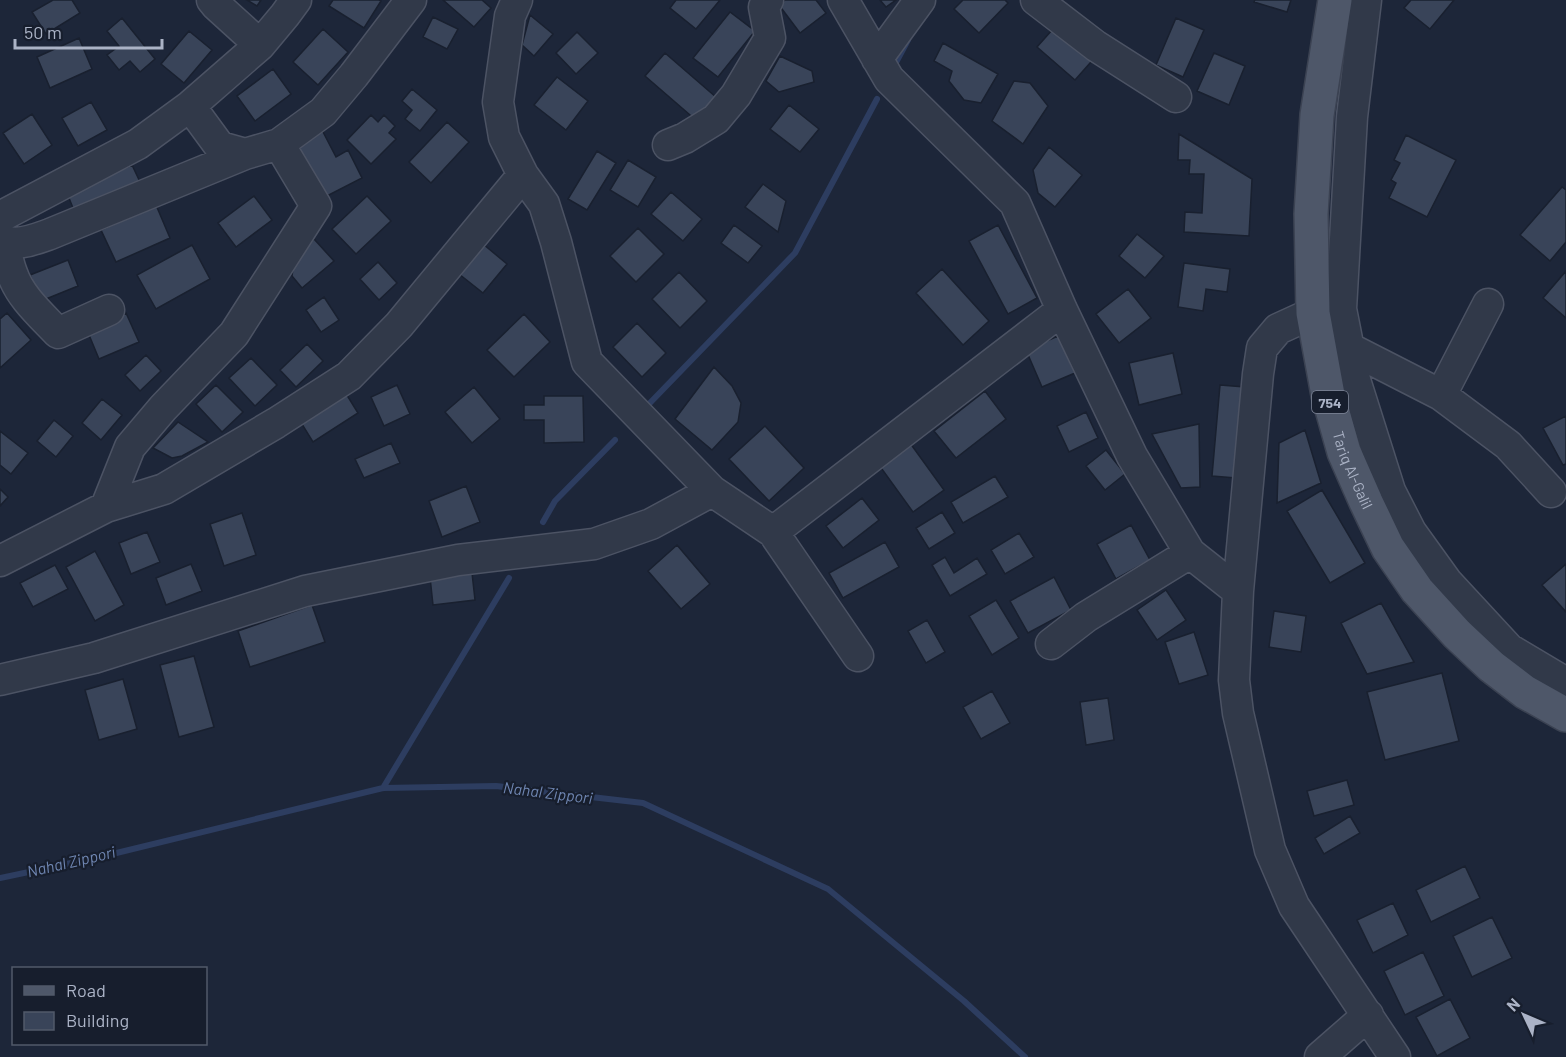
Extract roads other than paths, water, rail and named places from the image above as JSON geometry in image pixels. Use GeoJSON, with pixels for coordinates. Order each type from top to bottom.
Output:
{"type":"FeatureCollection","features":[{"type":"Feature","properties":{"kind":"main road","name":"Tariq Al-Galil"},"geometry":{"type":"LineString","coordinates":[[1335,0],[1317,126],[1311,214],[1313,313],[1328,395],[1344,452],[1388,548],[1417,590],[1457,634],[1491,666],[1525,692],[1566,715]]}},
{"type":"Feature","properties":{"kind":"street"},"geometry":{"type":"LineString","coordinates":[[212,0],[260,45]]}},
{"type":"Feature","properties":{"kind":"street"},"geometry":{"type":"LineString","coordinates":[[1,232],[138,144],[190,106],[260,45],[296,0]]}},
{"type":"Feature","properties":{"kind":"street"},"geometry":{"type":"LineString","coordinates":[[1,232],[24,243],[245,154],[279,144],[323,112],[411,0]]}},
{"type":"Feature","properties":{"kind":"street"},"geometry":{"type":"LineString","coordinates":[[518,0],[510,16],[498,102],[504,137],[523,175],[544,204],[556,242],[586,362],[712,491],[773,532],[858,656]]}},
{"type":"Feature","properties":{"kind":"street"},"geometry":{"type":"LineString","coordinates":[[668,145],[685,138],[716,119],[736,95],[771,38],[764,7],[768,0]]}},
{"type":"Feature","properties":{"kind":"street"},"geometry":{"type":"LineString","coordinates":[[843,0],[889,79],[1015,203],[1062,310],[1132,456],[1190,553],[1238,591]]}},
{"type":"Feature","properties":{"kind":"street"},"geometry":{"type":"LineString","coordinates":[[877,59],[920,0]]}},
{"type":"Feature","properties":{"kind":"street"},"geometry":{"type":"LineString","coordinates":[[1036,0],[1095,46],[1176,97]]}},
{"type":"Feature","properties":{"kind":"street"},"geometry":{"type":"LineString","coordinates":[[1366,0],[1352,117],[1341,309],[1355,380],[1390,491],[1411,532],[1447,582],[1509,648],[1566,683]]}},
{"type":"Feature","properties":{"kind":"street"},"geometry":{"type":"LineString","coordinates":[[190,106],[220,147],[245,154]]}},
{"type":"Feature","properties":{"kind":"street"},"geometry":{"type":"LineString","coordinates":[[106,507],[130,447],[163,408],[234,334],[316,206],[279,144]]}},
{"type":"Feature","properties":{"kind":"street"},"geometry":{"type":"LineString","coordinates":[[0,561],[106,507],[164,489],[276,423],[349,376],[399,325],[523,175]]}},
{"type":"Feature","properties":{"kind":"street"},"geometry":{"type":"LineString","coordinates":[[1,232],[12,273],[20,291],[58,333],[110,310]]}},
{"type":"Feature","properties":{"kind":"street"},"geometry":{"type":"LineString","coordinates":[[1441,395],[1488,304]]}},
{"type":"Feature","properties":{"kind":"street"},"geometry":{"type":"LineString","coordinates":[[773,532],[1062,310]]}},
{"type":"Feature","properties":{"kind":"street"},"geometry":{"type":"LineString","coordinates":[[1313,313],[1278,329],[1262,348],[1238,591],[1234,680],[1238,713],[1270,850],[1294,906],[1395,1057]]}},
{"type":"Feature","properties":{"kind":"street"},"geometry":{"type":"LineString","coordinates":[[1349,348],[1441,395],[1508,445],[1551,492]]}},
{"type":"Feature","properties":{"kind":"street"},"geometry":{"type":"LineString","coordinates":[[0,680],[94,658],[305,591],[458,560],[594,544],[651,524],[712,491]]}},
{"type":"Feature","properties":{"kind":"street"},"geometry":{"type":"LineString","coordinates":[[1051,644],[1086,617],[1190,553]]}},
{"type":"Feature","properties":{"kind":"street"},"geometry":{"type":"LineString","coordinates":[[1320,1057],[1368,1015]]}},
{"type":"Feature","properties":{"kind":"waterway"},"geometry":{"type":"LineString","coordinates":[[893,68],[908,40]]}},
{"type":"Feature","properties":{"kind":"waterway"},"geometry":{"type":"LineString","coordinates":[[647,406],[795,253],[877,99]]}},
{"type":"Feature","properties":{"kind":"waterway"},"geometry":{"type":"LineString","coordinates":[[543,522],[555,501],[615,440]]}},
{"type":"Feature","properties":{"kind":"waterway"},"geometry":{"type":"LineString","coordinates":[[383,788],[509,578]]}},
{"type":"Feature","properties":{"kind":"waterway","name":"Nahal Zippori"},"geometry":{"type":"LineString","coordinates":[[0,878],[100,857],[383,788],[496,786],[643,803],[828,889],[964,1001],[1025,1057]]}}]}
